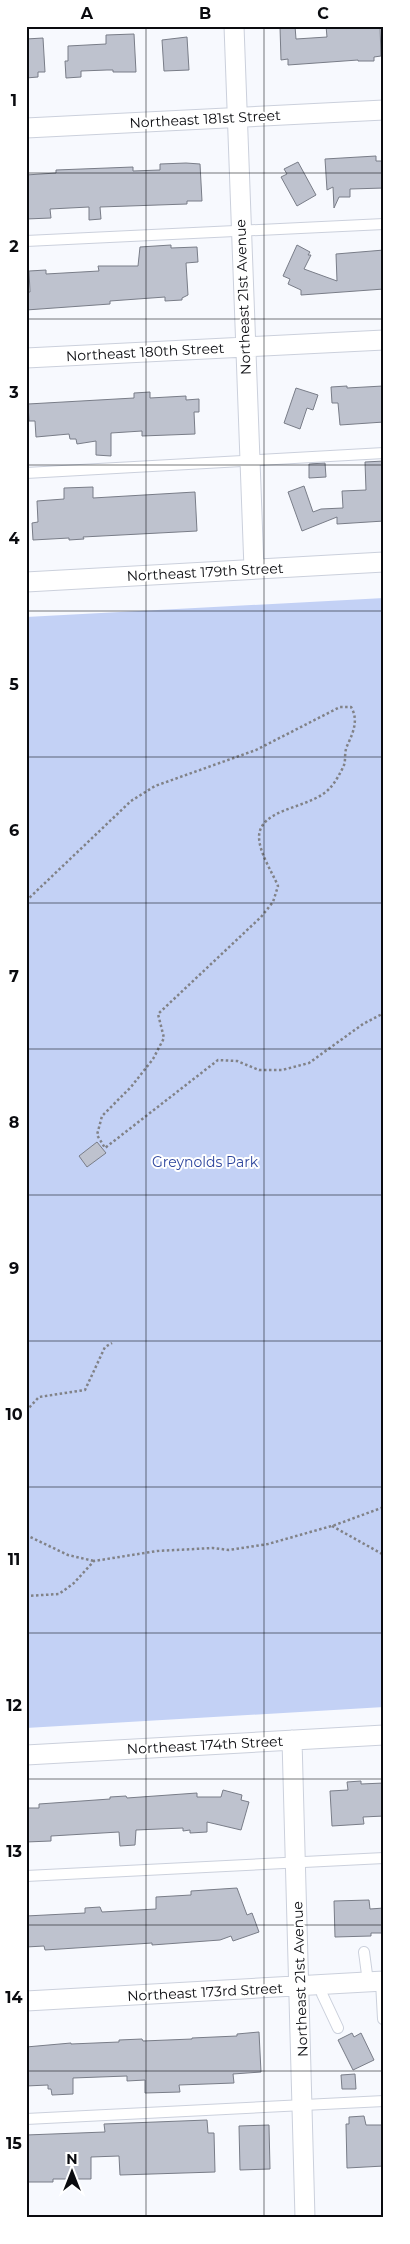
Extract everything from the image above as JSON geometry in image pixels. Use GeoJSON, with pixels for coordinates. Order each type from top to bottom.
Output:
{"type":"FeatureCollection","features":[{"type":"Feature","properties":{"kind":"street","name":"Northeast 21st Avenue"},"geometry":{"type":"LineString","coordinates":[[234,26],[254,569]]}},
{"type":"Feature","properties":{"kind":"street","name":"Northeast 181st Street"},"geometry":{"type":"LineString","coordinates":[[26,128],[384,110]]}},
{"type":"Feature","properties":{"kind":"street","name":"Northeast 180th Street"},"geometry":{"type":"LineString","coordinates":[[26,358],[384,340]]}},
{"type":"Feature","properties":{"kind":"street","name":"Northeast 179th Street"},"geometry":{"type":"LineString","coordinates":[[26,582],[384,562]]}},
{"type":"Feature","properties":{"kind":"street","name":"Northeast 174th Street"},"geometry":{"type":"LineString","coordinates":[[26,1755],[384,1735]]}},
{"type":"Feature","properties":{"kind":"street","name":"Northeast 21st Avenue"},"geometry":{"type":"LineString","coordinates":[[292,1740],[305,2218]]}},
{"type":"Feature","properties":{"kind":"street","name":"Northeast 173rd Street"},"geometry":{"type":"LineString","coordinates":[[26,2001],[378,1982]]}},
{"type":"Feature","properties":{"kind":"lane"},"geometry":{"type":"LineString","coordinates":[[26,241],[384,224]]}},
{"type":"Feature","properties":{"kind":"lane"},"geometry":{"type":"LineString","coordinates":[[26,472],[384,453]]}},
{"type":"Feature","properties":{"kind":"lane"},"geometry":{"type":"LineString","coordinates":[[26,1876],[384,1858]]}},
{"type":"Feature","properties":{"kind":"lane"},"geometry":{"type":"LineString","coordinates":[[364,1952],[378,1982],[383,2019]]}},
{"type":"Feature","properties":{"kind":"lane"},"geometry":{"type":"LineString","coordinates":[[321,1985],[322,1994],[338,2028]]}},
{"type":"Feature","properties":{"kind":"lane"},"geometry":{"type":"LineString","coordinates":[[26,2119],[384,2101]]}},
{"type":"Feature","properties":{"kind":"path"},"geometry":{"type":"LineString","coordinates":[[26,901],[131,801],[155,786],[256,750],[340,707],[351,707],[355,713],[354,730],[345,750],[344,764],[330,789],[302,806],[270,817],[260,829],[259,842],[278,886],[273,902],[261,917],[158,1014],[164,1038],[153,1059],[131,1087],[102,1116],[97,1135],[105,1148],[218,1060],[237,1061],[259,1070],[282,1070],[310,1063],[363,1024],[384,1013]]}},
{"type":"Feature","properties":{"kind":"path"},"geometry":{"type":"LineString","coordinates":[[26,1411],[39,1397],[85,1390],[105,1347],[112,1343]]}},
{"type":"Feature","properties":{"kind":"path"},"geometry":{"type":"LineString","coordinates":[[26,1535],[68,1555],[94,1561],[157,1551],[213,1548],[229,1550],[268,1544],[330,1526],[384,1507]]}},
{"type":"Feature","properties":{"kind":"path"},"geometry":{"type":"LineString","coordinates":[[330,1526],[384,1555]]}},
{"type":"Feature","properties":{"kind":"path"},"geometry":{"type":"LineString","coordinates":[[26,1596],[59,1594],[74,1583],[94,1561]]}},
{"type":"Feature","properties":{"kind":"green space","name":"Greynolds Park"},"geometry":{"type":"Polygon","coordinates":[[[384,598],[384,1707],[26,1728],[26,617],[384,598]]]}},
{"type":"Feature","properties":{"kind":"building"},"geometry":{"type":"Polygon","coordinates":[[[295,26],[296,39],[327,37],[326,26],[380,26],[381,56],[374,57],[374,61],[358,60],[288,65],[288,59],[281,60],[280,27],[295,26]]]}},
{"type":"Feature","properties":{"kind":"building"},"geometry":{"type":"Polygon","coordinates":[[[134,34],[136,72],[113,72],[113,70],[81,71],[81,77],[66,78],[65,61],[68,61],[68,46],[106,44],[106,35],[134,34]]]}},
{"type":"Feature","properties":{"kind":"building"},"geometry":{"type":"Polygon","coordinates":[[[187,37],[189,70],[164,71],[162,40],[187,37]]]}},
{"type":"Feature","properties":{"kind":"building"},"geometry":{"type":"Polygon","coordinates":[[[43,38],[45,72],[38,72],[38,77],[26,78],[26,39],[43,38]]]}},
{"type":"Feature","properties":{"kind":"building"},"geometry":{"type":"Polygon","coordinates":[[[376,156],[376,161],[384,161],[384,188],[350,189],[350,197],[339,197],[334,208],[333,187],[327,190],[325,159],[376,156]]]}},
{"type":"Feature","properties":{"kind":"building"},"geometry":{"type":"Polygon","coordinates":[[[298,162],[316,195],[297,206],[281,177],[287,174],[284,169],[298,162]]]}},
{"type":"Feature","properties":{"kind":"building"},"geometry":{"type":"Polygon","coordinates":[[[160,164],[200,164],[202,201],[187,201],[187,204],[100,207],[101,219],[89,220],[89,207],[50,209],[51,218],[26,219],[26,175],[56,173],[56,170],[133,167],[133,171],[160,170],[160,164]]]}},
{"type":"Feature","properties":{"kind":"building"},"geometry":{"type":"Polygon","coordinates":[[[171,245],[171,248],[197,247],[198,262],[186,263],[188,295],[182,298],[182,300],[165,301],[165,297],[110,301],[110,304],[26,310],[26,292],[30,292],[29,271],[46,270],[46,274],[99,271],[98,266],[138,266],[140,247],[171,245]]]}},
{"type":"Feature","properties":{"kind":"building"},"geometry":{"type":"Polygon","coordinates":[[[297,245],[310,252],[308,255],[311,255],[304,269],[337,281],[336,254],[384,250],[384,289],[301,295],[301,290],[288,284],[290,279],[283,276],[297,245]]]}},
{"type":"Feature","properties":{"kind":"building"},"geometry":{"type":"Polygon","coordinates":[[[347,386],[347,388],[383,386],[384,422],[340,425],[338,403],[332,403],[331,387],[347,386]]]}},
{"type":"Feature","properties":{"kind":"building"},"geometry":{"type":"Polygon","coordinates":[[[296,388],[318,395],[313,410],[307,408],[300,429],[284,423],[296,388]]]}},
{"type":"Feature","properties":{"kind":"building"},"geometry":{"type":"Polygon","coordinates":[[[150,392],[150,398],[186,396],[186,400],[199,399],[199,412],[194,412],[195,434],[142,436],[142,431],[111,433],[111,456],[96,455],[96,441],[77,444],[76,439],[70,439],[69,434],[36,437],[35,421],[29,421],[28,404],[134,398],[134,393],[150,392]]]}},
{"type":"Feature","properties":{"kind":"building"},"geometry":{"type":"Polygon","coordinates":[[[384,461],[384,521],[337,524],[337,517],[302,531],[288,492],[304,486],[313,512],[321,509],[343,508],[342,491],[366,490],[365,462],[384,461]]]}},
{"type":"Feature","properties":{"kind":"building"},"geometry":{"type":"Polygon","coordinates":[[[325,463],[326,477],[309,478],[309,464],[325,463]]]}},
{"type":"Feature","properties":{"kind":"building"},"geometry":{"type":"Polygon","coordinates":[[[93,487],[93,498],[195,492],[197,531],[83,537],[84,539],[69,540],[69,538],[33,540],[32,523],[38,522],[37,501],[64,499],[64,488],[93,487]]]}},
{"type":"Feature","properties":{"kind":"building"},"geometry":{"type":"Polygon","coordinates":[[[97,1142],[106,1153],[87,1167],[79,1156],[97,1142]]]}},
{"type":"Feature","properties":{"kind":"building"},"geometry":{"type":"Polygon","coordinates":[[[361,1781],[361,1784],[384,1783],[384,1816],[363,1817],[364,1824],[332,1826],[330,1791],[348,1790],[347,1782],[361,1781]]]}},
{"type":"Feature","properties":{"kind":"building"},"geometry":{"type":"Polygon","coordinates":[[[223,1790],[242,1795],[241,1800],[249,1802],[241,1830],[207,1822],[207,1832],[190,1833],[190,1830],[183,1831],[183,1828],[136,1830],[135,1845],[120,1846],[119,1832],[51,1836],[51,1841],[26,1842],[26,1808],[39,1808],[39,1804],[110,1799],[110,1797],[126,1796],[127,1798],[197,1793],[197,1797],[221,1797],[223,1790]]]}},
{"type":"Feature","properties":{"kind":"building"},"geometry":{"type":"Polygon","coordinates":[[[237,1888],[247,1915],[252,1913],[259,1932],[233,1941],[231,1936],[220,1940],[152,1945],[152,1943],[45,1950],[44,1946],[26,1947],[26,1916],[85,1913],[85,1908],[100,1907],[102,1912],[156,1909],[156,1897],[191,1895],[191,1891],[237,1888]]]}},
{"type":"Feature","properties":{"kind":"building"},"geometry":{"type":"Polygon","coordinates":[[[369,1900],[370,1909],[384,1908],[384,1933],[371,1933],[371,1936],[335,1937],[334,1901],[369,1900]]]}},
{"type":"Feature","properties":{"kind":"building"},"geometry":{"type":"Polygon","coordinates":[[[259,2032],[261,2072],[233,2074],[234,2083],[179,2085],[180,2092],[145,2093],[145,2080],[127,2081],[127,2076],[73,2078],[73,2094],[52,2095],[48,2085],[26,2086],[26,2047],[71,2043],[119,2042],[119,2040],[192,2039],[237,2036],[237,2034],[259,2032]]]}},
{"type":"Feature","properties":{"kind":"building"},"geometry":{"type":"Polygon","coordinates":[[[352,2033],[354,2037],[361,2033],[374,2060],[353,2070],[338,2040],[352,2033]]]}},
{"type":"Feature","properties":{"kind":"building"},"geometry":{"type":"Polygon","coordinates":[[[355,2074],[356,2089],[342,2089],[341,2075],[355,2074]]]}},
{"type":"Feature","properties":{"kind":"building"},"geometry":{"type":"Polygon","coordinates":[[[364,2116],[366,2125],[384,2125],[384,2166],[347,2168],[346,2124],[349,2124],[349,2117],[364,2116]]]}},
{"type":"Feature","properties":{"kind":"building"},"geometry":{"type":"Polygon","coordinates":[[[207,2120],[208,2133],[214,2133],[215,2172],[120,2175],[119,2156],[91,2157],[91,2179],[53,2179],[53,2182],[27,2182],[26,2135],[105,2132],[104,2124],[207,2120]]]}},
{"type":"Feature","properties":{"kind":"building"},"geometry":{"type":"Polygon","coordinates":[[[269,2125],[270,2169],[240,2170],[239,2126],[269,2125]]]}}]}
